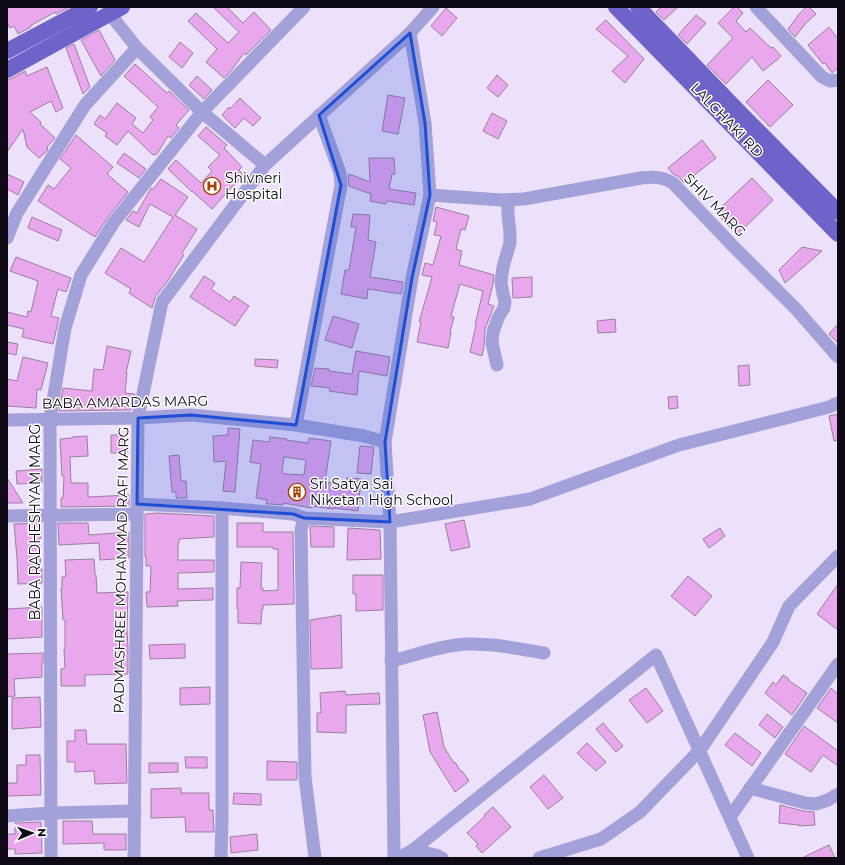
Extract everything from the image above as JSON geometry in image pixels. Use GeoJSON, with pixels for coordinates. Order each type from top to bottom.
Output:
{"type":"FeatureCollection","features":[{"type":"Feature","properties":{"kind":"main road"},"geometry":{"type":"LineString","coordinates":[[8,49],[90,7]]}},
{"type":"Feature","properties":{"kind":"main road","name":"LALCHAKI RD"},"geometry":{"type":"LineString","coordinates":[[616,7],[661,41],[735,118],[838,234]]}},
{"type":"Feature","properties":{"kind":"main road","name":"LALCHAKI RD"},"geometry":{"type":"LineString","coordinates":[[638,7],[661,41]]}},
{"type":"Feature","properties":{"kind":"main road"},"geometry":{"type":"LineString","coordinates":[[12,67],[116,10]]}},
{"type":"Feature","properties":{"kind":"main road","name":"LALCHAKI RD"},"geometry":{"type":"LineString","coordinates":[[735,118],[838,212]]}},
{"type":"Feature","properties":{"kind":"street","name":"BABA RADHESHYAM MARG"},"geometry":{"type":"LineString","coordinates":[[51,858],[50,419],[65,328],[81,275],[114,222],[202,112],[304,7]]}},
{"type":"Feature","properties":{"kind":"street","name":"PADMASHREE MOHAMMAD RAFI MARG"},"geometry":{"type":"LineString","coordinates":[[134,858],[138,418],[162,302],[265,165],[410,33],[433,7]]}},
{"type":"Feature","properties":{"kind":"street"},"geometry":{"type":"LineString","coordinates":[[756,7],[822,77],[830,81],[838,80]]}},
{"type":"Feature","properties":{"kind":"street"},"geometry":{"type":"LineString","coordinates":[[116,10],[137,48],[202,112],[265,165]]}},
{"type":"Feature","properties":{"kind":"street"},"geometry":{"type":"LineString","coordinates":[[394,858],[390,522],[386,442],[412,278],[430,195],[425,123],[410,33]]}},
{"type":"Feature","properties":{"kind":"street"},"geometry":{"type":"LineString","coordinates":[[7,238],[17,213],[85,105],[137,48]]}},
{"type":"Feature","properties":{"kind":"street"},"geometry":{"type":"LineString","coordinates":[[8,49],[12,67]]}},
{"type":"Feature","properties":{"kind":"street"},"geometry":{"type":"LineString","coordinates":[[296,424],[341,185],[340,173],[319,115]]}},
{"type":"Feature","properties":{"kind":"street","name":"SHIV MARG"},"geometry":{"type":"LineString","coordinates":[[430,195],[508,200],[524,199],[641,178],[659,177],[666,179],[673,183],[796,309],[838,357]]}},
{"type":"Feature","properties":{"kind":"street"},"geometry":{"type":"LineString","coordinates":[[497,365],[492,343],[493,332],[498,318],[504,308],[505,300],[501,282],[510,238],[508,200]]}},
{"type":"Feature","properties":{"kind":"street"},"geometry":{"type":"LineString","coordinates":[[7,516],[50,515],[137,509],[222,508],[293,514],[304,518],[390,522],[530,499],[679,445],[829,407],[838,403]]}},
{"type":"Feature","properties":{"kind":"street","name":"BABA AMARDAS MARG"},"geometry":{"type":"LineString","coordinates":[[7,420],[138,418],[191,415],[296,424],[364,436],[386,442]]}},
{"type":"Feature","properties":{"kind":"street"},"geometry":{"type":"LineString","coordinates":[[221,858],[222,508]]}},
{"type":"Feature","properties":{"kind":"street"},"geometry":{"type":"LineString","coordinates":[[304,518],[302,530],[305,777],[315,858]]}},
{"type":"Feature","properties":{"kind":"street"},"geometry":{"type":"LineString","coordinates":[[539,858],[601,839],[640,812],[700,750],[773,642],[789,606],[838,556]]}},
{"type":"Feature","properties":{"kind":"street"},"geometry":{"type":"LineString","coordinates":[[391,661],[450,646],[467,644],[488,644],[544,653]]}},
{"type":"Feature","properties":{"kind":"street"},"geometry":{"type":"LineString","coordinates":[[399,858],[413,850],[656,655],[748,858]]}},
{"type":"Feature","properties":{"kind":"street"},"geometry":{"type":"LineString","coordinates":[[730,817],[838,664]]}},
{"type":"Feature","properties":{"kind":"street"},"geometry":{"type":"LineString","coordinates":[[750,788],[805,803],[816,804],[828,800],[838,794]]}},
{"type":"Feature","properties":{"kind":"street"},"geometry":{"type":"LineString","coordinates":[[7,816],[51,813],[134,812]]}},
{"type":"Feature","properties":{"kind":"street"},"geometry":{"type":"LineString","coordinates":[[413,850],[436,855],[442,858]]}},
{"type":"Feature","properties":{"kind":"highlighted area"},"geometry":{"type":"Polygon","coordinates":[[[410,33],[425,123],[430,195],[412,278],[385,442],[390,522],[304,518],[293,514],[137,504],[138,418],[191,415],[296,425],[341,185],[319,115],[410,33]]]}},
{"type":"Feature","properties":{"kind":"building"},"geometry":{"type":"Polygon","coordinates":[[[7,7],[70,7],[56,14],[55,12],[18,34],[14,26],[10,28],[7,23],[7,7]]]}},
{"type":"Feature","properties":{"kind":"building"},"geometry":{"type":"Polygon","coordinates":[[[213,7],[227,7],[243,23],[254,12],[271,30],[246,55],[244,53],[224,78],[206,62],[217,49],[188,21],[196,13],[228,43],[239,32],[213,7]]]}},
{"type":"Feature","properties":{"kind":"building"},"geometry":{"type":"Polygon","coordinates":[[[661,7],[678,7],[664,20],[656,12],[661,7]]]}},
{"type":"Feature","properties":{"kind":"building"},"geometry":{"type":"Polygon","coordinates":[[[734,7],[737,7],[743,13],[736,21],[746,32],[750,28],[771,48],[773,47],[781,56],[763,71],[752,57],[726,84],[707,65],[733,38],[718,23],[734,7]]]}},
{"type":"Feature","properties":{"kind":"building"},"geometry":{"type":"Polygon","coordinates":[[[806,7],[809,7],[816,14],[806,23],[795,37],[788,29],[797,16],[806,7]]]}},
{"type":"Feature","properties":{"kind":"building"},"geometry":{"type":"Polygon","coordinates":[[[446,8],[457,18],[442,36],[431,26],[446,8]]]}},
{"type":"Feature","properties":{"kind":"building"},"geometry":{"type":"Polygon","coordinates":[[[696,15],[706,23],[687,44],[678,35],[696,15]]]}},
{"type":"Feature","properties":{"kind":"building"},"geometry":{"type":"Polygon","coordinates":[[[606,20],[644,59],[625,83],[612,71],[628,56],[596,29],[606,20]]]}},
{"type":"Feature","properties":{"kind":"building"},"geometry":{"type":"Polygon","coordinates":[[[829,27],[838,39],[838,68],[832,73],[808,45],[829,27]]]}},
{"type":"Feature","properties":{"kind":"building"},"geometry":{"type":"Polygon","coordinates":[[[99,30],[115,60],[101,76],[81,40],[99,30]]]}},
{"type":"Feature","properties":{"kind":"building"},"geometry":{"type":"Polygon","coordinates":[[[180,42],[193,53],[182,68],[169,57],[180,42]]]}},
{"type":"Feature","properties":{"kind":"building"},"geometry":{"type":"Polygon","coordinates":[[[74,44],[90,87],[83,94],[66,48],[74,44]]]}},
{"type":"Feature","properties":{"kind":"building"},"geometry":{"type":"Polygon","coordinates":[[[135,64],[167,93],[169,91],[189,110],[176,125],[179,128],[171,138],[168,136],[157,154],[153,155],[128,131],[117,145],[105,136],[107,133],[94,124],[100,115],[105,119],[117,103],[136,118],[132,124],[143,133],[153,120],[150,117],[158,107],[124,76],[135,64]]]}},
{"type":"Feature","properties":{"kind":"building"},"geometry":{"type":"Polygon","coordinates":[[[47,67],[63,108],[56,112],[51,101],[30,112],[55,138],[47,147],[47,151],[39,158],[27,147],[23,129],[7,152],[7,80],[25,71],[27,76],[47,67]]]}},
{"type":"Feature","properties":{"kind":"building"},"geometry":{"type":"Polygon","coordinates":[[[497,75],[508,85],[498,97],[487,88],[497,75]]]}},
{"type":"Feature","properties":{"kind":"building"},"geometry":{"type":"Polygon","coordinates":[[[197,76],[212,90],[204,99],[189,85],[197,76]]]}},
{"type":"Feature","properties":{"kind":"building"},"geometry":{"type":"Polygon","coordinates":[[[768,80],[793,105],[770,127],[746,102],[768,80]]]}},
{"type":"Feature","properties":{"kind":"building"},"geometry":{"type":"Polygon","coordinates":[[[388,95],[405,98],[398,134],[382,131],[388,95]]]}},
{"type":"Feature","properties":{"kind":"building"},"geometry":{"type":"Polygon","coordinates":[[[240,98],[261,118],[253,126],[244,118],[235,128],[222,115],[240,98]]]}},
{"type":"Feature","properties":{"kind":"building"},"geometry":{"type":"Polygon","coordinates":[[[492,113],[507,121],[498,139],[483,131],[492,113]]]}},
{"type":"Feature","properties":{"kind":"building"},"geometry":{"type":"Polygon","coordinates":[[[206,127],[227,145],[224,148],[242,167],[239,170],[244,176],[212,209],[168,169],[176,160],[201,183],[212,171],[208,167],[220,155],[198,136],[206,127]]]}},
{"type":"Feature","properties":{"kind":"building"},"geometry":{"type":"Polygon","coordinates":[[[76,135],[113,167],[107,174],[128,192],[108,217],[95,237],[38,201],[48,185],[54,189],[71,168],[60,159],[76,135]]]}},
{"type":"Feature","properties":{"kind":"building"},"geometry":{"type":"Polygon","coordinates":[[[702,140],[716,158],[684,183],[668,168],[702,140]]]}},
{"type":"Feature","properties":{"kind":"building"},"geometry":{"type":"Polygon","coordinates":[[[124,153],[146,169],[139,178],[117,163],[124,153]]]}},
{"type":"Feature","properties":{"kind":"building"},"geometry":{"type":"Polygon","coordinates":[[[369,158],[394,158],[395,174],[392,174],[389,189],[416,193],[414,205],[387,201],[386,204],[370,201],[371,194],[349,186],[349,174],[370,182],[369,158]]]}},
{"type":"Feature","properties":{"kind":"building"},"geometry":{"type":"Polygon","coordinates":[[[7,174],[24,182],[18,195],[7,189],[7,174]]]}},
{"type":"Feature","properties":{"kind":"building"},"geometry":{"type":"Polygon","coordinates":[[[752,178],[773,200],[737,235],[716,212],[752,178]]]}},
{"type":"Feature","properties":{"kind":"building"},"geometry":{"type":"Polygon","coordinates":[[[161,179],[188,197],[175,215],[197,229],[182,253],[184,255],[167,282],[155,297],[152,308],[129,293],[131,289],[105,273],[121,248],[144,262],[173,217],[150,204],[139,227],[126,220],[133,211],[137,213],[151,188],[153,189],[161,179]]]}},
{"type":"Feature","properties":{"kind":"building"},"geometry":{"type":"Polygon","coordinates":[[[436,207],[469,216],[465,230],[461,229],[456,249],[462,251],[459,265],[494,275],[488,304],[494,306],[485,329],[482,356],[470,352],[483,291],[460,284],[451,316],[454,317],[448,348],[417,342],[421,322],[419,322],[432,277],[422,275],[425,263],[433,265],[441,236],[434,235],[437,222],[433,221],[436,207]]]}},
{"type":"Feature","properties":{"kind":"building"},"geometry":{"type":"Polygon","coordinates":[[[353,214],[370,215],[368,240],[376,242],[370,277],[403,282],[401,294],[368,289],[367,299],[341,294],[345,270],[349,270],[356,227],[351,227],[353,214]]]}},
{"type":"Feature","properties":{"kind":"building"},"geometry":{"type":"Polygon","coordinates":[[[32,217],[62,230],[58,241],[28,228],[32,217]]]}},
{"type":"Feature","properties":{"kind":"building"},"geometry":{"type":"Polygon","coordinates":[[[802,247],[822,251],[785,283],[779,270],[802,247]]]}},
{"type":"Feature","properties":{"kind":"building"},"geometry":{"type":"Polygon","coordinates":[[[16,257],[71,278],[66,292],[58,289],[51,316],[59,318],[53,344],[22,337],[24,329],[7,325],[7,312],[27,317],[28,311],[31,312],[38,281],[10,271],[16,257]]]}},
{"type":"Feature","properties":{"kind":"building"},"geometry":{"type":"Polygon","coordinates":[[[204,276],[215,283],[211,289],[230,302],[234,296],[249,306],[235,326],[190,297],[204,276]]]}},
{"type":"Feature","properties":{"kind":"building"},"geometry":{"type":"Polygon","coordinates":[[[532,277],[532,297],[513,298],[512,278],[532,277]]]}},
{"type":"Feature","properties":{"kind":"building"},"geometry":{"type":"Polygon","coordinates":[[[333,316],[359,324],[352,348],[325,340],[333,316]]]}},
{"type":"Feature","properties":{"kind":"building"},"geometry":{"type":"Polygon","coordinates":[[[615,319],[616,332],[598,333],[597,321],[615,319]]]}},
{"type":"Feature","properties":{"kind":"building"},"geometry":{"type":"Polygon","coordinates":[[[838,324],[838,343],[829,334],[838,324]]]}},
{"type":"Feature","properties":{"kind":"building"},"geometry":{"type":"Polygon","coordinates":[[[7,342],[18,344],[16,355],[7,353],[7,342]]]}},
{"type":"Feature","properties":{"kind":"building"},"geometry":{"type":"Polygon","coordinates":[[[107,346],[131,351],[126,373],[125,393],[135,394],[131,410],[59,411],[63,388],[92,391],[94,369],[103,370],[107,346]]]}},
{"type":"Feature","properties":{"kind":"building"},"geometry":{"type":"Polygon","coordinates":[[[356,351],[390,357],[387,376],[359,371],[357,395],[329,391],[330,388],[311,386],[315,368],[329,369],[329,371],[352,374],[356,351]]]}},
{"type":"Feature","properties":{"kind":"building"},"geometry":{"type":"Polygon","coordinates":[[[23,357],[48,363],[41,390],[37,389],[36,408],[7,406],[7,379],[17,381],[23,357]]]}},
{"type":"Feature","properties":{"kind":"building"},"geometry":{"type":"Polygon","coordinates":[[[255,359],[278,360],[277,368],[255,366],[255,359]]]}},
{"type":"Feature","properties":{"kind":"building"},"geometry":{"type":"Polygon","coordinates":[[[749,365],[750,385],[739,386],[738,366],[749,365]]]}},
{"type":"Feature","properties":{"kind":"building"},"geometry":{"type":"Polygon","coordinates":[[[677,396],[678,408],[669,409],[668,397],[677,396]]]}},
{"type":"Feature","properties":{"kind":"building"},"geometry":{"type":"Polygon","coordinates":[[[838,414],[838,440],[834,441],[829,416],[838,414]]]}},
{"type":"Feature","properties":{"kind":"building"},"geometry":{"type":"Polygon","coordinates":[[[228,428],[240,429],[235,492],[223,491],[226,461],[214,462],[213,436],[228,435],[228,428]]]}},
{"type":"Feature","properties":{"kind":"building"},"geometry":{"type":"Polygon","coordinates":[[[111,435],[126,435],[127,453],[111,453],[111,435]]]}},
{"type":"Feature","properties":{"kind":"building"},"geometry":{"type":"Polygon","coordinates":[[[87,436],[88,456],[70,457],[71,483],[88,483],[88,497],[129,495],[129,506],[61,507],[64,476],[62,476],[60,439],[87,436]]]}},
{"type":"Feature","properties":{"kind":"building"},"geometry":{"type":"Polygon","coordinates":[[[270,437],[308,443],[309,438],[331,441],[325,482],[347,485],[347,478],[361,479],[358,511],[312,506],[312,508],[283,503],[283,505],[266,504],[267,500],[256,498],[261,464],[250,462],[253,440],[269,442],[270,437]],[[284,457],[282,473],[304,475],[306,460],[284,457]]]}},
{"type":"Feature","properties":{"kind":"building"},"geometry":{"type":"Polygon","coordinates":[[[360,446],[374,447],[371,474],[357,473],[360,446]]]}},
{"type":"Feature","properties":{"kind":"building"},"geometry":{"type":"Polygon","coordinates":[[[179,455],[181,481],[186,481],[187,498],[176,498],[176,492],[172,492],[169,456],[179,455]]]}},
{"type":"Feature","properties":{"kind":"building"},"geometry":{"type":"Polygon","coordinates":[[[42,469],[42,483],[17,484],[16,471],[42,469]]]}},
{"type":"Feature","properties":{"kind":"building"},"geometry":{"type":"Polygon","coordinates":[[[7,478],[23,503],[7,503],[7,478]]]}},
{"type":"Feature","properties":{"kind":"building"},"geometry":{"type":"Polygon","coordinates":[[[158,513],[214,516],[214,537],[179,539],[178,543],[178,560],[214,560],[214,572],[178,573],[178,589],[213,588],[213,600],[177,601],[178,606],[147,607],[146,592],[150,592],[151,566],[146,566],[145,514],[158,513]]]}},
{"type":"Feature","properties":{"kind":"building"},"geometry":{"type":"Polygon","coordinates":[[[464,520],[470,547],[451,551],[445,524],[464,520]]]}},
{"type":"Feature","properties":{"kind":"building"},"geometry":{"type":"Polygon","coordinates":[[[41,523],[41,538],[39,539],[42,583],[18,584],[14,524],[41,523]]]}},
{"type":"Feature","properties":{"kind":"building"},"geometry":{"type":"Polygon","coordinates":[[[58,523],[88,523],[89,535],[129,532],[129,558],[100,560],[99,543],[59,545],[58,523]]]}},
{"type":"Feature","properties":{"kind":"building"},"geometry":{"type":"Polygon","coordinates":[[[237,523],[263,523],[263,532],[293,532],[294,604],[263,605],[261,624],[238,623],[237,588],[240,588],[241,562],[262,563],[261,588],[263,588],[263,591],[278,590],[278,549],[273,549],[273,547],[237,547],[237,523]]]}},
{"type":"Feature","properties":{"kind":"building"},"geometry":{"type":"Polygon","coordinates":[[[310,526],[334,527],[334,547],[311,547],[310,526]]]}},
{"type":"Feature","properties":{"kind":"building"},"geometry":{"type":"Polygon","coordinates":[[[348,528],[380,530],[381,559],[347,560],[348,528]]]}},
{"type":"Feature","properties":{"kind":"building"},"geometry":{"type":"Polygon","coordinates":[[[720,528],[725,536],[709,548],[703,539],[720,528]]]}},
{"type":"Feature","properties":{"kind":"building"},"geometry":{"type":"Polygon","coordinates":[[[94,559],[97,593],[128,592],[128,674],[85,675],[85,686],[61,686],[61,669],[65,668],[65,620],[63,620],[61,588],[62,577],[66,576],[65,560],[94,559]]]}},
{"type":"Feature","properties":{"kind":"building"},"geometry":{"type":"Polygon","coordinates":[[[353,575],[383,575],[383,610],[356,611],[356,594],[353,594],[353,575]]]}},
{"type":"Feature","properties":{"kind":"building"},"geometry":{"type":"Polygon","coordinates":[[[688,576],[712,596],[695,616],[671,596],[688,576]]]}},
{"type":"Feature","properties":{"kind":"building"},"geometry":{"type":"Polygon","coordinates":[[[838,584],[838,630],[817,614],[838,584]]]}},
{"type":"Feature","properties":{"kind":"building"},"geometry":{"type":"Polygon","coordinates":[[[42,607],[42,637],[7,639],[7,609],[42,607]]]}},
{"type":"Feature","properties":{"kind":"building"},"geometry":{"type":"Polygon","coordinates":[[[341,615],[342,668],[311,669],[310,620],[341,615]]]}},
{"type":"Feature","properties":{"kind":"building"},"geometry":{"type":"Polygon","coordinates":[[[185,644],[185,658],[150,659],[149,645],[185,644]]]}},
{"type":"Feature","properties":{"kind":"building"},"geometry":{"type":"Polygon","coordinates":[[[43,653],[42,677],[14,679],[15,696],[7,697],[7,654],[43,653]]]}},
{"type":"Feature","properties":{"kind":"building"},"geometry":{"type":"Polygon","coordinates":[[[783,675],[807,693],[792,715],[765,693],[773,682],[776,685],[783,675]]]}},
{"type":"Feature","properties":{"kind":"building"},"geometry":{"type":"Polygon","coordinates":[[[210,687],[210,704],[180,705],[180,688],[210,687]]]}},
{"type":"Feature","properties":{"kind":"building"},"geometry":{"type":"Polygon","coordinates":[[[646,688],[663,711],[647,723],[629,700],[646,688]]]}},
{"type":"Feature","properties":{"kind":"building"},"geometry":{"type":"Polygon","coordinates":[[[831,688],[838,694],[838,723],[817,708],[831,688]]]}},
{"type":"Feature","properties":{"kind":"building"},"geometry":{"type":"Polygon","coordinates":[[[345,691],[346,695],[379,693],[380,704],[346,705],[346,733],[317,732],[317,713],[321,713],[320,693],[345,691]]]}},
{"type":"Feature","properties":{"kind":"building"},"geometry":{"type":"Polygon","coordinates":[[[40,697],[41,727],[12,729],[12,698],[40,697]]]}},
{"type":"Feature","properties":{"kind":"building"},"geometry":{"type":"Polygon","coordinates":[[[437,712],[444,747],[454,763],[455,762],[469,781],[455,792],[430,752],[423,715],[437,712]]]}},
{"type":"Feature","properties":{"kind":"building"},"geometry":{"type":"Polygon","coordinates":[[[767,714],[783,727],[775,738],[759,725],[767,714]]]}},
{"type":"Feature","properties":{"kind":"building"},"geometry":{"type":"Polygon","coordinates":[[[603,723],[623,746],[616,752],[596,729],[603,723]]]}},
{"type":"Feature","properties":{"kind":"building"},"geometry":{"type":"Polygon","coordinates":[[[804,726],[838,751],[838,766],[823,755],[811,772],[785,754],[804,726]]]}},
{"type":"Feature","properties":{"kind":"building"},"geometry":{"type":"Polygon","coordinates":[[[75,730],[86,730],[87,744],[126,744],[127,783],[95,784],[94,771],[75,772],[75,762],[67,762],[67,741],[75,741],[75,730]]]}},
{"type":"Feature","properties":{"kind":"building"},"geometry":{"type":"Polygon","coordinates":[[[735,733],[761,753],[752,766],[725,745],[735,733]]]}},
{"type":"Feature","properties":{"kind":"building"},"geometry":{"type":"Polygon","coordinates":[[[587,743],[606,762],[596,771],[577,753],[587,743]]]}},
{"type":"Feature","properties":{"kind":"building"},"geometry":{"type":"Polygon","coordinates":[[[26,755],[40,755],[41,795],[7,796],[7,783],[17,783],[17,765],[26,765],[26,755]]]}},
{"type":"Feature","properties":{"kind":"building"},"geometry":{"type":"Polygon","coordinates":[[[185,757],[207,757],[207,768],[186,768],[185,757]]]}},
{"type":"Feature","properties":{"kind":"building"},"geometry":{"type":"Polygon","coordinates":[[[267,761],[297,762],[297,780],[267,780],[267,761]]]}},
{"type":"Feature","properties":{"kind":"building"},"geometry":{"type":"Polygon","coordinates":[[[149,763],[178,763],[178,772],[149,773],[149,763]]]}},
{"type":"Feature","properties":{"kind":"building"},"geometry":{"type":"Polygon","coordinates":[[[544,775],[563,798],[548,809],[530,787],[544,775]]]}},
{"type":"Feature","properties":{"kind":"building"},"geometry":{"type":"Polygon","coordinates":[[[181,788],[181,793],[209,793],[209,810],[213,810],[214,832],[186,832],[185,817],[151,818],[151,789],[181,788]]]}},
{"type":"Feature","properties":{"kind":"building"},"geometry":{"type":"Polygon","coordinates":[[[234,793],[261,794],[261,805],[233,804],[234,793]]]}},
{"type":"Feature","properties":{"kind":"building"},"geometry":{"type":"Polygon","coordinates":[[[780,805],[803,811],[814,812],[815,825],[799,826],[779,823],[780,805]]]}},
{"type":"Feature","properties":{"kind":"building"},"geometry":{"type":"Polygon","coordinates":[[[493,807],[511,827],[482,853],[476,846],[478,844],[467,833],[493,807]]]}},
{"type":"Feature","properties":{"kind":"building"},"geometry":{"type":"Polygon","coordinates":[[[63,821],[92,821],[93,834],[126,834],[126,850],[104,850],[104,843],[63,844],[63,821]]]}},
{"type":"Feature","properties":{"kind":"building"},"geometry":{"type":"Polygon","coordinates":[[[41,822],[42,853],[15,854],[15,849],[7,849],[7,834],[15,834],[15,823],[41,822]]]}},
{"type":"Feature","properties":{"kind":"building"},"geometry":{"type":"Polygon","coordinates":[[[257,834],[258,850],[231,853],[230,837],[257,834]]]}},
{"type":"Feature","properties":{"kind":"building"},"geometry":{"type":"Polygon","coordinates":[[[829,845],[835,858],[802,858],[829,845]]]}},
{"type":"Feature","properties":{"kind":"place","name":"Shivneri Hospital"},"geometry":{"type":"Point","coordinates":[212,186]}},
{"type":"Feature","properties":{"kind":"place","name":"Sri Satya Sai Niketan High School"},"geometry":{"type":"Point","coordinates":[297,492]}}]}
